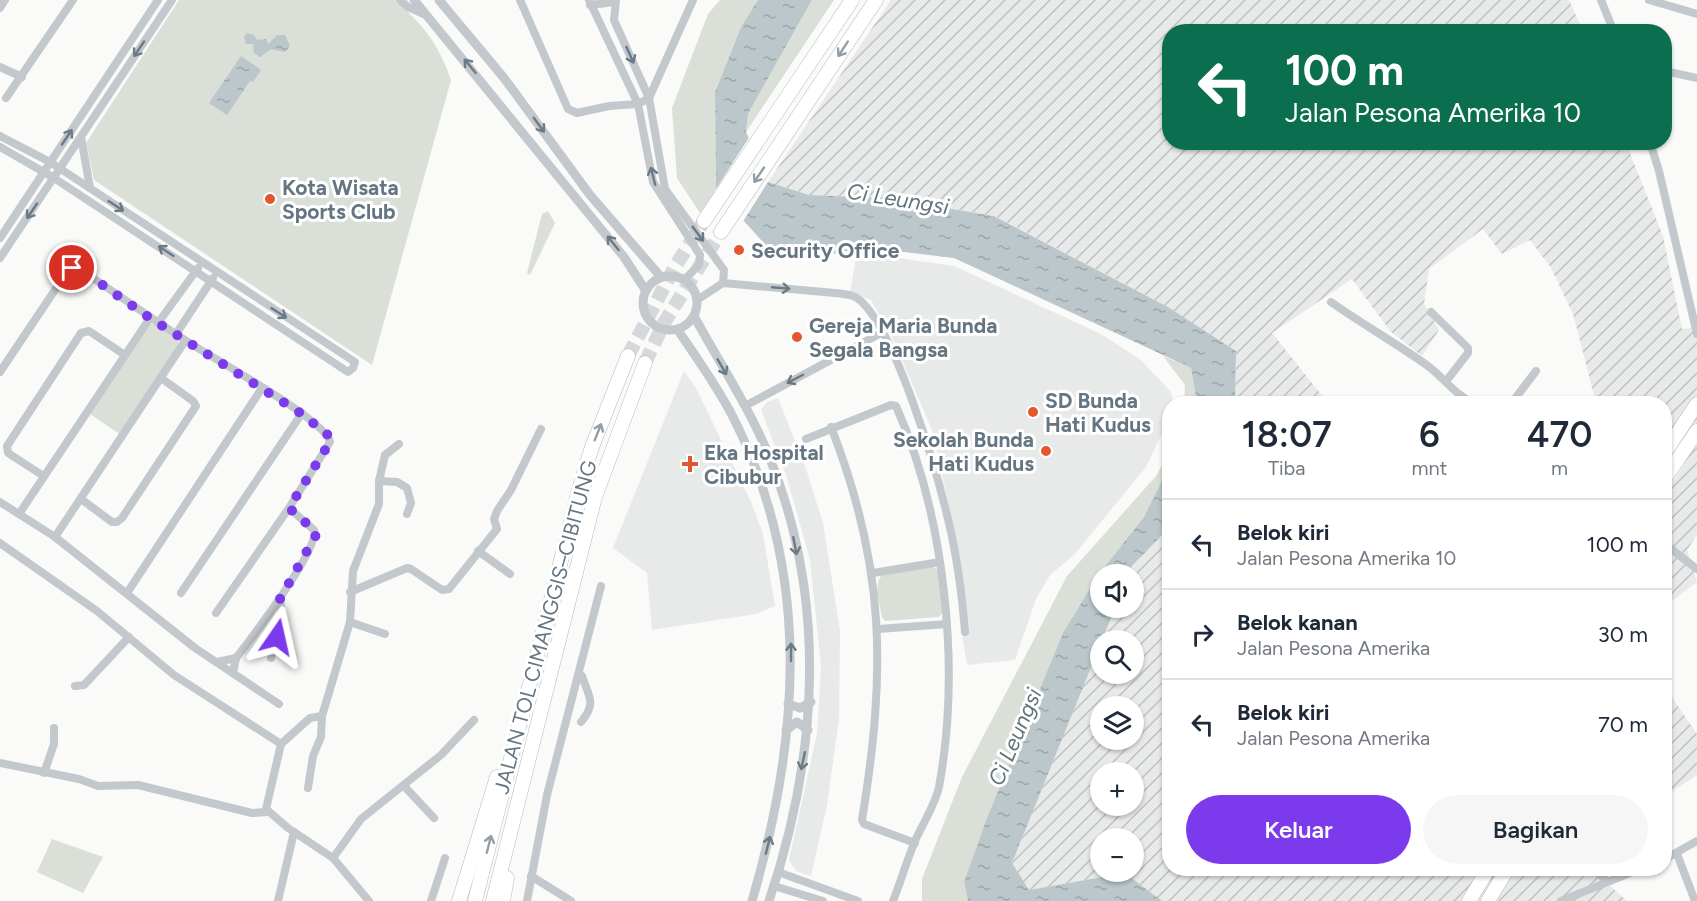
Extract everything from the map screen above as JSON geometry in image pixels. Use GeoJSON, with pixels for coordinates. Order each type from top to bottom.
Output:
{"type":"FeatureCollection","features":[{"type":"Feature","properties":{"kind":"highway"},"geometry":{"type":"LineString","coordinates":[[705,221],[852,0]]}},
{"type":"Feature","properties":{"kind":"highway"},"geometry":{"type":"LineString","coordinates":[[721,232],[876,0]]}},
{"type":"Feature","properties":{"kind":"highway","name":"JALAN TOL CIMANGGIS–CIBITUNG"},"geometry":{"type":"LineString","coordinates":[[475,901],[538,644],[592,447],[628,356]]}},
{"type":"Feature","properties":{"kind":"highway","name":"JALAN TOL CIMANGGIS–CIBITUNG"},"geometry":{"type":"LineString","coordinates":[[493,901],[595,497],[645,363]]}},
{"type":"Feature","properties":{"kind":"highway"},"geometry":{"type":"LineString","coordinates":[[1672,442],[1697,404]]}},
{"type":"Feature","properties":{"kind":"highway"},"geometry":{"type":"LineString","coordinates":[[1672,468],[1697,431]]}},
{"type":"Feature","properties":{"kind":"highway"},"geometry":{"type":"LineString","coordinates":[[459,901],[538,644]]}},
{"type":"Feature","properties":{"kind":"highway"},"geometry":{"type":"LineString","coordinates":[[503,901],[521,784]]}},
{"type":"Feature","properties":{"kind":"highway"},"geometry":{"type":"LineString","coordinates":[[1469,901],[1484,876]]}},
{"type":"Feature","properties":{"kind":"highway"},"geometry":{"type":"LineString","coordinates":[[1488,901],[1503,876]]}},
{"type":"Feature","properties":{"kind":"street"},"geometry":{"type":"LineString","coordinates":[[0,8],[5,0]]}},
{"type":"Feature","properties":{"kind":"street"},"geometry":{"type":"LineString","coordinates":[[6,98],[73,0]]}},
{"type":"Feature","properties":{"kind":"street"},"geometry":{"type":"LineString","coordinates":[[0,238],[158,0]]}},
{"type":"Feature","properties":{"kind":"street"},"geometry":{"type":"LineString","coordinates":[[0,258],[171,0]]}},
{"type":"Feature","properties":{"kind":"street"},"geometry":{"type":"LineString","coordinates":[[400,0],[408,7],[431,17]]}},
{"type":"Feature","properties":{"kind":"street"},"geometry":{"type":"LineString","coordinates":[[414,0],[431,17],[624,257],[646,291]]}},
{"type":"Feature","properties":{"kind":"street"},"geometry":{"type":"LineString","coordinates":[[439,0],[504,78],[590,195],[661,277]]}},
{"type":"Feature","properties":{"kind":"street"},"geometry":{"type":"LineString","coordinates":[[520,0],[568,109],[577,113],[609,106],[638,104],[649,98],[693,0]]}},
{"type":"Feature","properties":{"kind":"street"},"geometry":{"type":"LineString","coordinates":[[1649,0],[1697,14]]}},
{"type":"Feature","properties":{"kind":"street"},"geometry":{"type":"LineString","coordinates":[[685,279],[699,265],[700,255],[653,183],[638,104],[590,3],[615,1],[614,20],[649,98],[665,189],[724,270],[723,283]]}},
{"type":"Feature","properties":{"kind":"street"},"geometry":{"type":"LineString","coordinates":[[1604,2],[1611,24]]}},
{"type":"Feature","properties":{"kind":"street"},"geometry":{"type":"LineString","coordinates":[[0,67],[22,77]]}},
{"type":"Feature","properties":{"kind":"street"},"geometry":{"type":"LineString","coordinates":[[1672,73],[1697,78]]}},
{"type":"Feature","properties":{"kind":"street"},"geometry":{"type":"LineString","coordinates":[[0,136],[60,168],[355,362],[353,368],[348,372],[54,178],[0,147]]}},
{"type":"Feature","properties":{"kind":"street"},"geometry":{"type":"LineString","coordinates":[[81,137],[90,188]]}},
{"type":"Feature","properties":{"kind":"street"},"geometry":{"type":"LineString","coordinates":[[1652,150],[1697,334]]}},
{"type":"Feature","properties":{"kind":"street"},"geometry":{"type":"LineString","coordinates":[[158,323],[202,262]]}},
{"type":"Feature","properties":{"kind":"street"},"geometry":{"type":"LineString","coordinates":[[0,372],[72,268],[78,268],[150,318],[302,414],[327,434],[330,442],[289,508],[216,613]]}},
{"type":"Feature","properties":{"kind":"street"},"geometry":{"type":"LineString","coordinates":[[176,334],[217,272]]}},
{"type":"Feature","properties":{"kind":"street"},"geometry":{"type":"LineString","coordinates":[[673,276],[685,279],[697,300],[694,316],[687,324],[677,329],[662,329],[650,320],[644,306],[646,291],[661,277],[673,276]]}},
{"type":"Feature","properties":{"kind":"street"},"geometry":{"type":"LineString","coordinates":[[697,300],[723,283],[851,296],[862,303],[891,343],[918,421],[948,519],[964,632]]}},
{"type":"Feature","properties":{"kind":"street"},"geometry":{"type":"LineString","coordinates":[[1330,302],[1382,333],[1447,380],[1460,396]]}},
{"type":"Feature","properties":{"kind":"street"},"geometry":{"type":"LineString","coordinates":[[1431,312],[1468,348],[1468,352],[1447,380]]}},
{"type":"Feature","properties":{"kind":"street"},"geometry":{"type":"LineString","coordinates":[[694,316],[745,405],[769,456],[793,532],[808,625],[810,702],[808,730],[778,872],[769,901]]}},
{"type":"Feature","properties":{"kind":"street"},"geometry":{"type":"LineString","coordinates":[[19,514],[42,476],[150,318]]}},
{"type":"Feature","properties":{"kind":"street"},"geometry":{"type":"LineString","coordinates":[[677,329],[708,374],[734,418],[761,482],[774,525],[784,571],[791,626],[786,730],[778,802],[752,901]]}},
{"type":"Feature","properties":{"kind":"street"},"geometry":{"type":"LineString","coordinates":[[42,476],[8,453],[7,446],[81,333],[88,332],[125,355]]}},
{"type":"Feature","properties":{"kind":"street"},"geometry":{"type":"LineString","coordinates":[[745,405],[884,332]]}},
{"type":"Feature","properties":{"kind":"street"},"geometry":{"type":"LineString","coordinates":[[55,537],[185,340]]}},
{"type":"Feature","properties":{"kind":"street"},"geometry":{"type":"LineString","coordinates":[[1517,396],[1536,371]]}},
{"type":"Feature","properties":{"kind":"street"},"geometry":{"type":"LineString","coordinates":[[81,499],[114,523],[120,521],[129,508],[196,406],[161,378]]}},
{"type":"Feature","properties":{"kind":"street"},"geometry":{"type":"LineString","coordinates":[[127,593],[262,388]]}},
{"type":"Feature","properties":{"kind":"street"},"geometry":{"type":"LineString","coordinates":[[806,439],[831,427],[891,405],[896,406],[924,484],[940,561],[947,624],[947,698],[939,787],[893,901]]}},
{"type":"Feature","properties":{"kind":"street"},"geometry":{"type":"LineString","coordinates":[[182,593],[302,414]]}},
{"type":"Feature","properties":{"kind":"street"},"geometry":{"type":"LineString","coordinates":[[831,427],[853,488],[873,573],[879,629],[875,730],[862,820],[864,824],[915,843]]}},
{"type":"Feature","properties":{"kind":"street"},"geometry":{"type":"LineString","coordinates":[[350,592],[407,568],[446,591],[496,529],[494,519],[497,512],[511,490],[541,429]]}},
{"type":"Feature","properties":{"kind":"street"},"geometry":{"type":"LineString","coordinates":[[308,788],[313,756],[321,737],[322,716],[350,622],[353,571],[379,504],[379,481],[386,455],[399,444]]}},
{"type":"Feature","properties":{"kind":"street"},"geometry":{"type":"LineString","coordinates":[[379,481],[397,482],[407,488],[411,503],[407,514]]}},
{"type":"Feature","properties":{"kind":"street"},"geometry":{"type":"LineString","coordinates":[[0,502],[55,537],[217,663],[279,704]]}},
{"type":"Feature","properties":{"kind":"street"},"geometry":{"type":"LineString","coordinates":[[233,673],[236,658],[280,599],[316,535],[314,530],[289,508]]}},
{"type":"Feature","properties":{"kind":"street"},"geometry":{"type":"LineString","coordinates":[[0,543],[66,587],[174,675],[281,744]]}},
{"type":"Feature","properties":{"kind":"street"},"geometry":{"type":"LineString","coordinates":[[1672,549],[1697,569]]}},
{"type":"Feature","properties":{"kind":"street"},"geometry":{"type":"LineString","coordinates":[[478,551],[510,574]]}},
{"type":"Feature","properties":{"kind":"street"},"geometry":{"type":"LineString","coordinates":[[873,573],[940,561]]}},
{"type":"Feature","properties":{"kind":"street"},"geometry":{"type":"LineString","coordinates":[[527,901],[547,795],[583,676],[601,586]]}},
{"type":"Feature","properties":{"kind":"street"},"geometry":{"type":"LineString","coordinates":[[271,658],[282,616],[280,599]]}},
{"type":"Feature","properties":{"kind":"street"},"geometry":{"type":"LineString","coordinates":[[350,622],[385,634]]}},
{"type":"Feature","properties":{"kind":"street"},"geometry":{"type":"LineString","coordinates":[[879,629],[947,624]]}},
{"type":"Feature","properties":{"kind":"street"},"geometry":{"type":"LineString","coordinates":[[75,686],[84,685],[129,637]]}},
{"type":"Feature","properties":{"kind":"street"},"geometry":{"type":"LineString","coordinates":[[217,663],[236,658]]}},
{"type":"Feature","properties":{"kind":"street"},"geometry":{"type":"LineString","coordinates":[[581,722],[590,711],[591,704],[583,676]]}},
{"type":"Feature","properties":{"kind":"street"},"geometry":{"type":"LineString","coordinates":[[788,704],[800,708],[810,702]]}},
{"type":"Feature","properties":{"kind":"street"},"geometry":{"type":"LineString","coordinates":[[322,716],[310,718],[281,744],[265,805],[268,812],[333,858],[369,901]]}},
{"type":"Feature","properties":{"kind":"street"},"geometry":{"type":"LineString","coordinates":[[333,858],[362,819],[441,755],[474,720]]}},
{"type":"Feature","properties":{"kind":"street"},"geometry":{"type":"LineString","coordinates":[[786,730],[797,722],[808,730]]}},
{"type":"Feature","properties":{"kind":"street"},"geometry":{"type":"LineString","coordinates":[[44,773],[54,744],[54,728]]}},
{"type":"Feature","properties":{"kind":"street"},"geometry":{"type":"LineString","coordinates":[[0,763],[79,779],[98,786],[138,785],[252,813],[268,812]]}},
{"type":"Feature","properties":{"kind":"street"},"geometry":{"type":"LineString","coordinates":[[404,786],[434,818]]}},
{"type":"Feature","properties":{"kind":"street"},"geometry":{"type":"LineString","coordinates":[[278,901],[294,832]]}},
{"type":"Feature","properties":{"kind":"street"},"geometry":{"type":"LineString","coordinates":[[1672,856],[1697,841]]}},
{"type":"Feature","properties":{"kind":"street"},"geometry":{"type":"LineString","coordinates":[[1677,854],[1695,901]]}},
{"type":"Feature","properties":{"kind":"street"},"geometry":{"type":"LineString","coordinates":[[431,901],[445,858]]}},
{"type":"Feature","properties":{"kind":"street"},"geometry":{"type":"LineString","coordinates":[[778,872],[858,901]]}},
{"type":"Feature","properties":{"kind":"street"},"geometry":{"type":"LineString","coordinates":[[531,876],[571,901]]}},
{"type":"Feature","properties":{"kind":"street"},"geometry":{"type":"LineString","coordinates":[[1602,876],[1607,881]]}},
{"type":"Feature","properties":{"kind":"street"},"geometry":{"type":"LineString","coordinates":[[1561,901],[1620,876]]}},
{"type":"Feature","properties":{"kind":"street"},"geometry":{"type":"LineString","coordinates":[[774,886],[822,901],[824,888]]}},
{"type":"Feature","properties":{"kind":"shaded area","name":"Kota Wisata Sports Club"},"geometry":{"type":"Polygon","coordinates":[[[179,0],[395,0],[422,27],[441,56],[451,80],[372,365],[94,180],[86,143],[179,0]]]}},
{"type":"Feature","properties":{"kind":"shaded area"},"geometry":{"type":"Polygon","coordinates":[[[720,0],[758,0],[741,27],[715,92],[716,190],[700,213],[677,178],[672,108],[708,14],[720,0]]]}},
{"type":"Feature","properties":{"kind":"shaded area"},"geometry":{"type":"Polygon","coordinates":[[[812,0],[834,0],[746,132],[748,114],[812,0]]]}},
{"type":"Feature","properties":{"kind":"shaded area"},"geometry":{"type":"Polygon","coordinates":[[[891,0],[1569,0],[1580,24],[1162,24],[1162,150],[1629,150],[1663,236],[1682,329],[1697,327],[1697,535],[1687,550],[1697,582],[1672,601],[1672,484],[1684,464],[1672,441],[1672,396],[1594,396],[1573,314],[1550,266],[1530,240],[1502,254],[1483,229],[1429,269],[1424,304],[1439,330],[1422,356],[1390,331],[1352,279],[1272,333],[1322,396],[1235,396],[1236,351],[1168,307],[995,216],[887,198],[809,195],[768,182],[891,0]]]}},
{"type":"Feature","properties":{"kind":"shaded area"},"geometry":{"type":"Polygon","coordinates":[[[548,211],[555,223],[530,275],[527,273],[542,214],[548,211]]]}},
{"type":"Feature","properties":{"kind":"shaded area","name":"Sekolah Bunda Hati Kudus"},"geometry":{"type":"Polygon","coordinates":[[[857,252],[954,266],[1101,334],[1141,360],[1171,392],[1172,396],[1162,396],[1162,434],[1146,467],[1074,555],[1050,575],[1036,599],[1015,660],[967,665],[961,628],[955,533],[932,430],[892,337],[871,300],[850,292],[857,252]]]}},
{"type":"Feature","properties":{"kind":"shaded area"},"geometry":{"type":"Polygon","coordinates":[[[151,324],[157,324],[178,339],[179,348],[121,435],[90,414],[151,324]]]}},
{"type":"Feature","properties":{"kind":"shaded area"},"geometry":{"type":"Polygon","coordinates":[[[1163,356],[1191,368],[1196,396],[1184,396],[1185,385],[1163,356]]]}},
{"type":"Feature","properties":{"kind":"shaded area","name":"Eka Hospital Cibubur"},"geometry":{"type":"Polygon","coordinates":[[[684,371],[696,388],[752,504],[763,534],[775,606],[756,614],[652,630],[647,573],[613,548],[684,371]]]}},
{"type":"Feature","properties":{"kind":"shaded area"},"geometry":{"type":"Polygon","coordinates":[[[778,398],[806,469],[823,523],[840,631],[839,719],[827,805],[811,876],[796,871],[789,860],[817,733],[821,666],[810,560],[787,478],[761,410],[767,402],[778,398]]]}},
{"type":"Feature","properties":{"kind":"shaded area"},"geometry":{"type":"Polygon","coordinates":[[[1162,465],[1162,480],[1144,517],[1109,564],[1090,564],[1090,597],[1013,758],[985,823],[964,882],[968,901],[922,901],[922,879],[962,777],[1067,576],[1156,476],[1162,465]]]}},
{"type":"Feature","properties":{"kind":"shaded area"},"geometry":{"type":"Polygon","coordinates":[[[1162,535],[1162,876],[1599,876],[1627,901],[1162,901],[1137,882],[1144,882],[1144,828],[1090,828],[1090,879],[1029,890],[1012,863],[1090,669],[1090,684],[1144,684],[1144,630],[1105,630],[1111,618],[1144,618],[1144,564],[1134,564],[1162,535]]]}},
{"type":"Feature","properties":{"kind":"shaded area"},"geometry":{"type":"Polygon","coordinates":[[[931,565],[940,572],[943,612],[939,617],[885,621],[882,617],[878,594],[880,577],[884,573],[931,565]]]}},
{"type":"Feature","properties":{"kind":"shaded area"},"geometry":{"type":"Polygon","coordinates":[[[1672,697],[1697,734],[1697,775],[1672,791],[1672,697]]]}},
{"type":"Feature","properties":{"kind":"shaded area"},"geometry":{"type":"Polygon","coordinates":[[[52,839],[103,857],[83,893],[37,872],[52,839]]]}},
{"type":"Feature","properties":{"kind":"water"},"geometry":{"type":"Polygon","coordinates":[[[758,0],[812,0],[748,114],[746,132],[768,182],[809,195],[887,198],[994,216],[1168,307],[1236,351],[1235,396],[1196,396],[1191,368],[954,258],[863,247],[811,259],[772,252],[716,190],[715,92],[741,27],[758,0]]]}},
{"type":"Feature","properties":{"kind":"water"},"geometry":{"type":"Polygon","coordinates":[[[247,33],[254,35],[257,40],[266,39],[268,44],[277,35],[285,35],[290,46],[285,52],[271,49],[260,57],[254,53],[253,44],[246,44],[244,37],[247,33]]]}},
{"type":"Feature","properties":{"kind":"water"},"geometry":{"type":"Polygon","coordinates":[[[241,56],[261,70],[253,82],[250,81],[227,115],[209,103],[241,56]]]}},
{"type":"Feature","properties":{"kind":"water"},"geometry":{"type":"Polygon","coordinates":[[[1162,480],[1162,535],[1134,564],[1107,564],[1144,517],[1162,480]]]}},
{"type":"Feature","properties":{"kind":"water"},"geometry":{"type":"Polygon","coordinates":[[[1090,589],[1090,618],[1111,618],[1106,630],[1090,630],[1090,670],[1012,863],[1029,890],[1090,879],[1090,882],[1137,882],[1162,901],[968,901],[964,882],[985,823],[1063,633],[1090,589]]]}},
{"type":"Feature","properties":{"kind":"pier"},"geometry":{"type":"Polygon","coordinates":[[[750,136],[770,179],[742,223],[714,192],[750,136]]]}},
{"type":"Feature","properties":{"kind":"tunnel"},"geometry":{"type":"LineString","coordinates":[[628,356],[674,268],[704,221]]}},
{"type":"Feature","properties":{"kind":"tunnel"},"geometry":{"type":"LineString","coordinates":[[645,363],[664,323],[721,232]]}},
{"type":"Feature","properties":{"kind":"place","name":"Kota Wisata Sports Club"},"geometry":{"type":"Point","coordinates":[270,199]}},
{"type":"Feature","properties":{"kind":"place","name":"Security Office"},"geometry":{"type":"Point","coordinates":[739,250]}},
{"type":"Feature","properties":{"kind":"place","name":"Gereja Maria Bunda Segala Bangsa"},"geometry":{"type":"Point","coordinates":[797,337]}},
{"type":"Feature","properties":{"kind":"place","name":"SD Bunda Hati Kudus"},"geometry":{"type":"Point","coordinates":[1033,412]}},
{"type":"Feature","properties":{"kind":"place","name":"Sekolah Bunda Hati Kudus"},"geometry":{"type":"Point","coordinates":[1046,451]}},
{"type":"Feature","properties":{"kind":"place","name":"Eka Hospital Cibubur"},"geometry":{"type":"Point","coordinates":[690,464]}},
{"type":"Feature","properties":{"kind":"route"},"geometry":{"type":"LineString","coordinates":[[72,268],[78,268],[150,318],[302,414],[329,436],[330,442],[289,508],[316,532],[316,535],[280,599],[282,616],[277,637]]}},
{"type":"Feature","properties":{"kind":"water label","name":"Ci Leungsi"},"geometry":{"type":"Point","coordinates":[898,199]}},
{"type":"Feature","properties":{"kind":"water label","name":"Ci Leungsi"},"geometry":{"type":"Point","coordinates":[1015,737]}}]}
